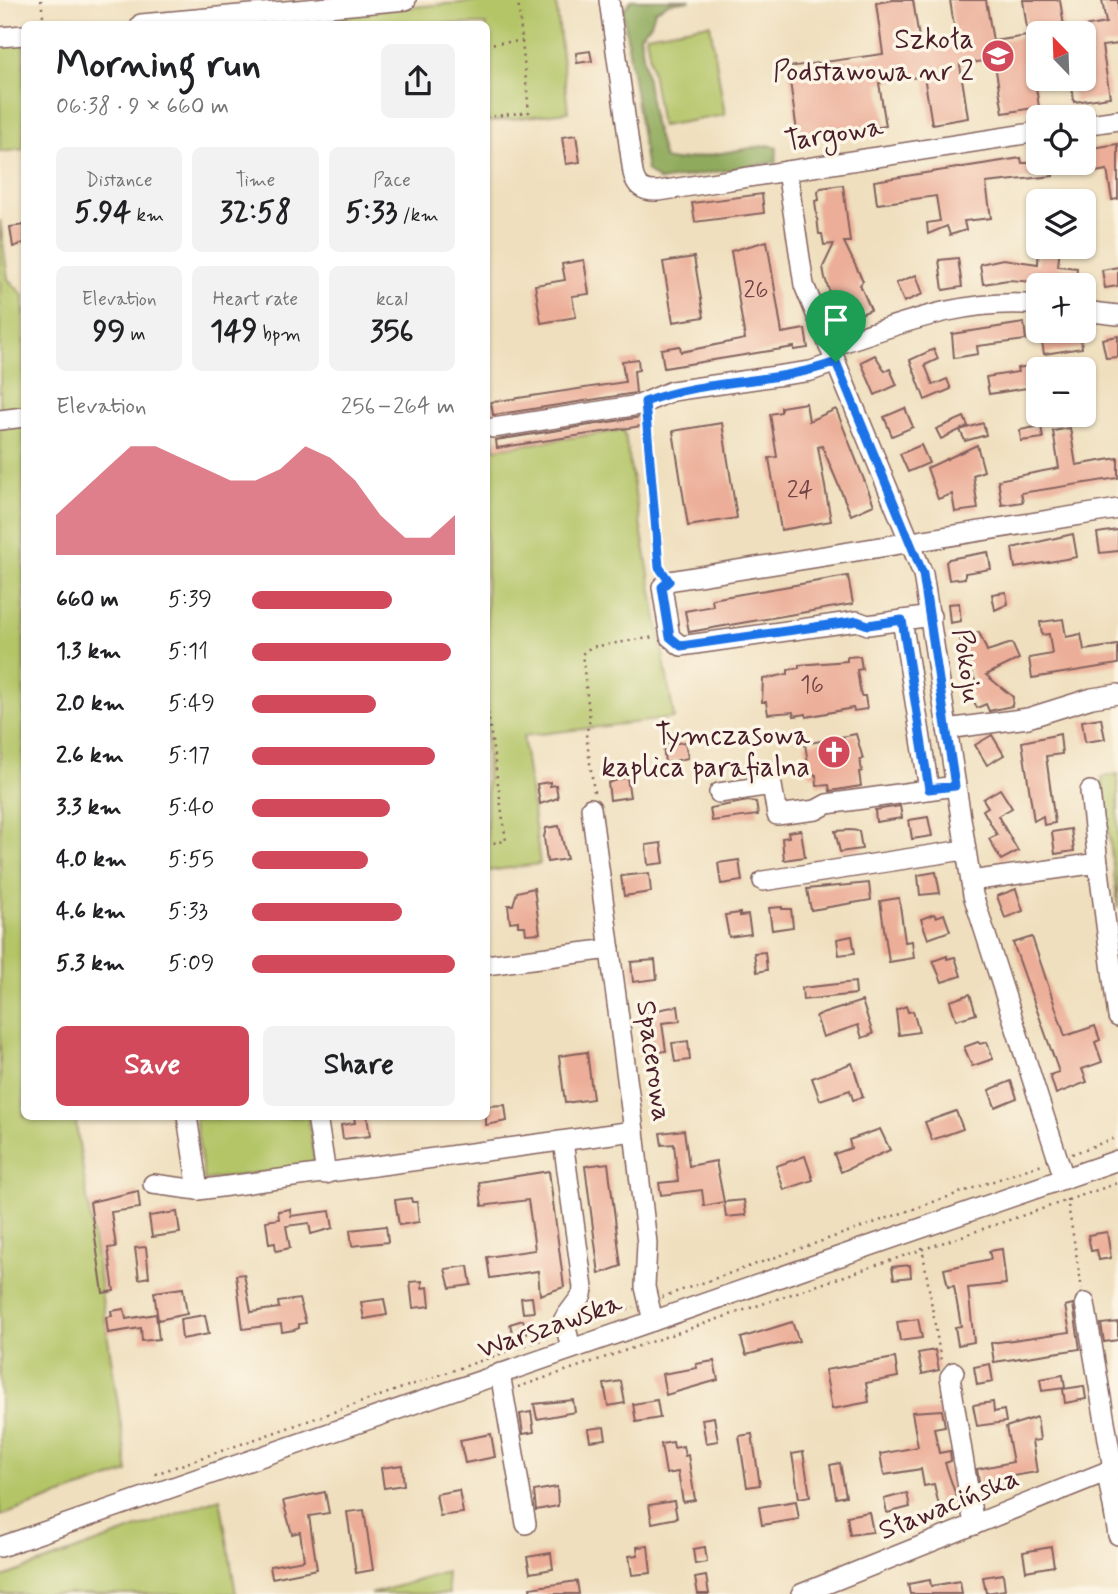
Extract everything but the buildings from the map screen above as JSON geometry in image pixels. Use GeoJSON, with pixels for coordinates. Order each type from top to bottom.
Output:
{"type":"FeatureCollection","features":[{"type":"Feature","properties":{"kind":"street"},"geometry":{"type":"LineString","coordinates":[[174,21],[406,0]]}},
{"type":"Feature","properties":{"kind":"street","name":"Targowa"},"geometry":{"type":"LineString","coordinates":[[609,0],[633,173],[640,188],[659,191],[1026,134]]}},
{"type":"Feature","properties":{"kind":"street"},"geometry":{"type":"LineString","coordinates":[[0,37],[21,35]]}},
{"type":"Feature","properties":{"kind":"street"},"geometry":{"type":"LineString","coordinates":[[1096,123],[1118,120]]}},
{"type":"Feature","properties":{"kind":"street","name":"Pokoju"},"geometry":{"type":"LineString","coordinates":[[787,171],[804,285],[923,574],[973,895],[1065,1188]]}},
{"type":"Feature","properties":{"kind":"street"},"geometry":{"type":"LineString","coordinates":[[493,428],[645,402],[672,391],[811,372],[832,355],[953,308],[1026,304]]}},
{"type":"Feature","properties":{"kind":"street"},"geometry":{"type":"LineString","coordinates":[[1096,312],[1118,315]]}},
{"type":"Feature","properties":{"kind":"street"},"geometry":{"type":"LineString","coordinates":[[0,420],[21,417]]}},
{"type":"Feature","properties":{"kind":"street"},"geometry":{"type":"LineString","coordinates":[[931,616],[868,625],[857,621],[681,646],[669,634],[662,587],[675,580],[1118,509]]}},
{"type":"Feature","properties":{"kind":"street"},"geometry":{"type":"LineString","coordinates":[[902,620],[929,789]]}},
{"type":"Feature","properties":{"kind":"street"},"geometry":{"type":"LineString","coordinates":[[918,719],[946,722],[1028,718],[1092,698],[1118,694]]}},
{"type":"Feature","properties":{"kind":"street"},"geometry":{"type":"LineString","coordinates":[[719,793],[772,785],[777,815],[816,810],[827,804],[955,786]]}},
{"type":"Feature","properties":{"kind":"street"},"geometry":{"type":"LineString","coordinates":[[1090,791],[1118,1017]]}},
{"type":"Feature","properties":{"kind":"street","name":"Spacerowa"},"geometry":{"type":"LineString","coordinates":[[591,808],[634,1131],[647,1243],[645,1287],[653,1321]]}},
{"type":"Feature","properties":{"kind":"street"},"geometry":{"type":"LineString","coordinates":[[763,881],[964,850]]}},
{"type":"Feature","properties":{"kind":"street"},"geometry":{"type":"LineString","coordinates":[[971,881],[1098,863]]}},
{"type":"Feature","properties":{"kind":"street"},"geometry":{"type":"LineString","coordinates":[[490,964],[610,949]]}},
{"type":"Feature","properties":{"kind":"street"},"geometry":{"type":"LineString","coordinates":[[188,1120],[198,1190]]}},
{"type":"Feature","properties":{"kind":"street"},"geometry":{"type":"LineString","coordinates":[[318,1120],[326,1174]]}},
{"type":"Feature","properties":{"kind":"street"},"geometry":{"type":"LineString","coordinates":[[153,1184],[198,1190],[634,1131]]}},
{"type":"Feature","properties":{"kind":"street"},"geometry":{"type":"LineString","coordinates":[[563,1141],[583,1288],[582,1296],[564,1320],[569,1340]]}},
{"type":"Feature","properties":{"kind":"street","name":"Warszawska"},"geometry":{"type":"LineString","coordinates":[[0,1547],[500,1373],[569,1340],[653,1321],[1065,1188],[1118,1160]]}},
{"type":"Feature","properties":{"kind":"street"},"geometry":{"type":"LineString","coordinates":[[1085,1303],[1113,1469],[1118,1535]]}},
{"type":"Feature","properties":{"kind":"street"},"geometry":{"type":"LineString","coordinates":[[500,1373],[526,1524]]}},
{"type":"Feature","properties":{"kind":"street"},"geometry":{"type":"LineString","coordinates":[[952,1374],[974,1525]]}},
{"type":"Feature","properties":{"kind":"street","name":"Sławacińska"},"geometry":{"type":"LineString","coordinates":[[801,1594],[1113,1469]]}},
{"type":"Feature","properties":{"kind":"path"},"geometry":{"type":"LineString","coordinates":[[41,0],[44,21]]}},
{"type":"Feature","properties":{"kind":"path"},"geometry":{"type":"LineString","coordinates":[[490,117],[528,112],[518,0]]}},
{"type":"Feature","properties":{"kind":"path"},"geometry":{"type":"LineString","coordinates":[[490,43],[521,39]]}},
{"type":"Feature","properties":{"kind":"path"},"geometry":{"type":"LineString","coordinates":[[645,402],[659,567],[675,580]]}},
{"type":"Feature","properties":{"kind":"path"},"geometry":{"type":"LineString","coordinates":[[591,808],[595,802],[586,734],[590,720],[582,654],[591,647],[669,634]]}},
{"type":"Feature","properties":{"kind":"path"},"geometry":{"type":"LineString","coordinates":[[490,727],[506,841],[490,843]]}},
{"type":"Feature","properties":{"kind":"path"},"geometry":{"type":"LineString","coordinates":[[654,1295],[663,1297],[1118,1137]]}},
{"type":"Feature","properties":{"kind":"path"},"geometry":{"type":"LineString","coordinates":[[1083,1193],[1118,1183]]}},
{"type":"Feature","properties":{"kind":"path"},"geometry":{"type":"LineString","coordinates":[[1065,1188],[1085,1303]]}},
{"type":"Feature","properties":{"kind":"path"},"geometry":{"type":"LineString","coordinates":[[922,1247],[943,1370],[952,1374]]}},
{"type":"Feature","properties":{"kind":"path"},"geometry":{"type":"LineString","coordinates":[[155,1474],[569,1340],[636,1307],[638,1301]]}},
{"type":"Feature","properties":{"kind":"green space"},"geometry":{"type":"Polygon","coordinates":[[[493,0],[556,0],[568,112],[490,122],[490,21],[252,21],[493,0]]]}},
{"type":"Feature","properties":{"kind":"green space"},"geometry":{"type":"Polygon","coordinates":[[[631,0],[691,0],[669,3],[655,11],[651,24],[640,35],[653,119],[664,159],[674,161],[769,145],[777,148],[776,162],[660,181],[647,171],[623,11],[631,0]]]}},
{"type":"Feature","properties":{"kind":"green space"},"geometry":{"type":"Polygon","coordinates":[[[710,24],[725,115],[661,126],[646,35],[710,24]]]}},
{"type":"Feature","properties":{"kind":"green space"},"geometry":{"type":"Polygon","coordinates":[[[21,42],[21,149],[0,152],[0,44],[21,42]]]}},
{"type":"Feature","properties":{"kind":"green space"},"geometry":{"type":"Polygon","coordinates":[[[0,220],[8,279],[21,293],[21,1120],[75,1120],[128,1472],[0,1516],[0,220]]]}},
{"type":"Feature","properties":{"kind":"green space"},"geometry":{"type":"Polygon","coordinates":[[[490,410],[495,449],[624,430],[674,718],[523,736],[540,864],[490,871],[490,410]]]}},
{"type":"Feature","properties":{"kind":"green space"},"geometry":{"type":"Polygon","coordinates":[[[1118,774],[1118,908],[1102,777],[1118,774]]]}},
{"type":"Feature","properties":{"kind":"green space"},"geometry":{"type":"Polygon","coordinates":[[[195,1120],[308,1120],[315,1166],[204,1180],[195,1120]]]}},
{"type":"Feature","properties":{"kind":"green space"},"geometry":{"type":"Polygon","coordinates":[[[220,1498],[236,1594],[0,1594],[0,1578],[220,1498]]]}},
{"type":"Feature","properties":{"kind":"green space"},"geometry":{"type":"Polygon","coordinates":[[[446,1572],[449,1594],[371,1594],[446,1572]]]}},
{"type":"Feature","properties":{"kind":"place","name":"Szkoła Podstawowa nr 2"},"geometry":{"type":"Point","coordinates":[998,56]}},
{"type":"Feature","properties":{"kind":"place","name":"Tymczasowa kaplica parafialna"},"geometry":{"type":"Point","coordinates":[834,752]}},
{"type":"Feature","properties":{"kind":"route"},"geometry":{"type":"LineString","coordinates":[[836,362],[923,574],[955,786],[929,789],[902,620],[868,625],[857,621],[681,646],[670,637],[662,587],[669,581],[659,567],[645,402],[672,391],[811,372],[836,362]]}}]}
